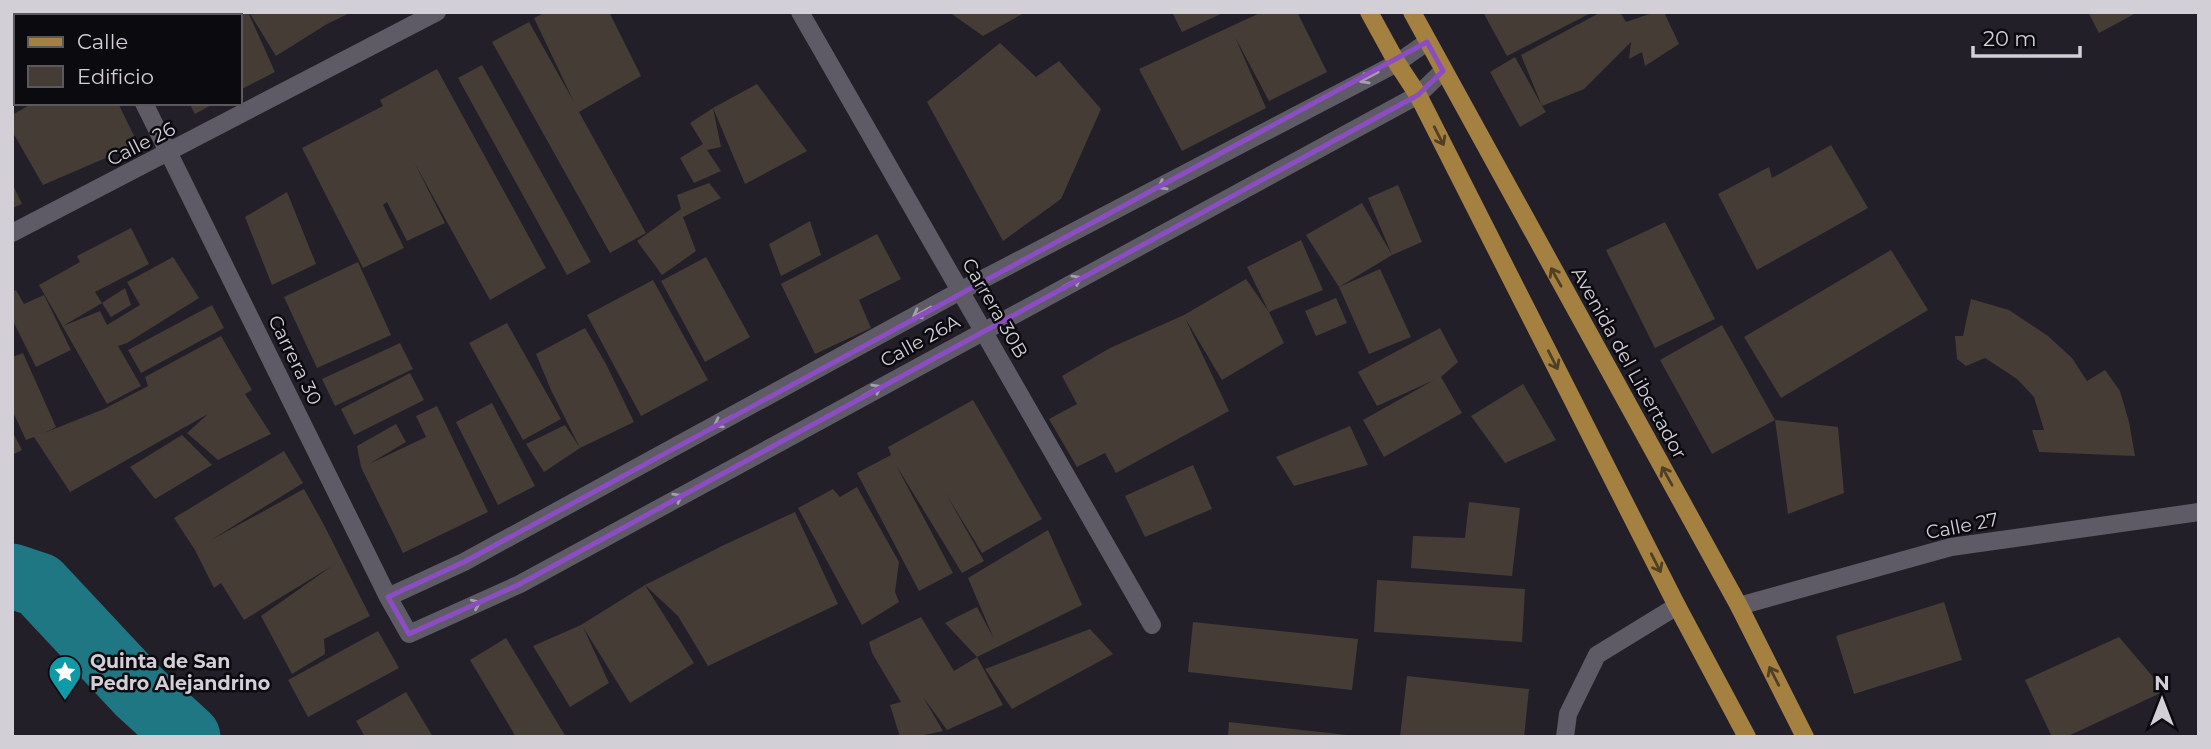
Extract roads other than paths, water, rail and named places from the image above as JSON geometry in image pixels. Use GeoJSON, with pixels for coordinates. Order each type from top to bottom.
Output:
{"type":"FeatureCollection","features":[{"type":"Feature","properties":{"kind":"main road"},"geometry":{"type":"LineString","coordinates":[[1369,12],[1418,95],[1678,607],[1747,737]]}},
{"type":"Feature","properties":{"kind":"main road","name":"Avenida del Libertador"},"geometry":{"type":"LineString","coordinates":[[1412,12],[1739,607],[1805,737]]}},
{"type":"Feature","properties":{"kind":"street","name":"Calle 26"},"geometry":{"type":"LineString","coordinates":[[12,233],[437,12]]}},
{"type":"Feature","properties":{"kind":"street","name":"Carrera 30B"},"geometry":{"type":"LineString","coordinates":[[800,12],[1152,625]]}},
{"type":"Feature","properties":{"kind":"street","name":"Calle 26A"},"geometry":{"type":"LineString","coordinates":[[388,597],[464,562],[961,291],[1397,63],[1427,42]]}},
{"type":"Feature","properties":{"kind":"street","name":"Calle 26A"},"geometry":{"type":"LineString","coordinates":[[409,634],[520,584],[1418,95],[1443,71]]}},
{"type":"Feature","properties":{"kind":"street","name":"Carrera 30"},"geometry":{"type":"LineString","coordinates":[[145,105],[388,597],[409,634]]}},
{"type":"Feature","properties":{"kind":"street","name":"Calle 27"},"geometry":{"type":"LineString","coordinates":[[1739,607],[1951,547],[2199,512]]}},
{"type":"Feature","properties":{"kind":"street"},"geometry":{"type":"LineString","coordinates":[[1565,737],[1568,714],[1597,655],[1678,607]]}},
{"type":"Feature","properties":{"kind":"waterway"},"geometry":{"type":"LineString","coordinates":[[12,576],[39,585],[139,692],[188,737]]}},
{"type":"Feature","properties":{"kind":"place","name":"Quinta de San Pedro Alejandrino"},"geometry":{"type":"Point","coordinates":[65,702]}}]}
